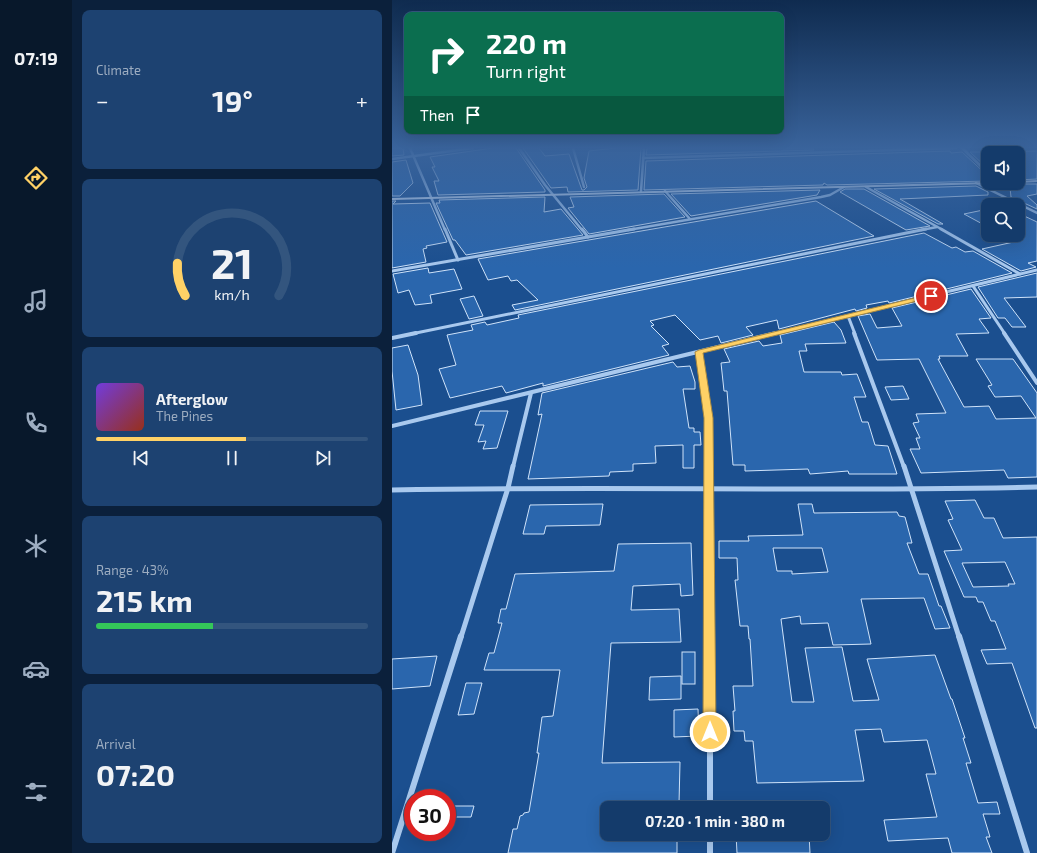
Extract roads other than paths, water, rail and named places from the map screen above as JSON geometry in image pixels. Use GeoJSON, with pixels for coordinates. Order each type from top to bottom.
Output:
{"type":"FeatureCollection","features":[{"type":"Feature","properties":{"kind":"street"},"geometry":{"type":"LineString","coordinates":[[427,188],[458,260]]}},
{"type":"Feature","properties":{"kind":"street"},"geometry":{"type":"LineString","coordinates":[[548,188],[588,237]]}},
{"type":"Feature","properties":{"kind":"street"},"geometry":{"type":"LineString","coordinates":[[640,188],[640,192]]}},
{"type":"Feature","properties":{"kind":"street"},"geometry":{"type":"LineString","coordinates":[[392,199],[808,188]]}},
{"type":"Feature","properties":{"kind":"street"},"geometry":{"type":"LineString","coordinates":[[392,271],[821,197],[830,195],[843,188]]}},
{"type":"Feature","properties":{"kind":"street"},"geometry":{"type":"LineString","coordinates":[[867,188],[1020,274]]}},
{"type":"Feature","properties":{"kind":"street"},"geometry":{"type":"LineString","coordinates":[[986,188],[1037,213]]}},
{"type":"Feature","properties":{"kind":"street"},"geometry":{"type":"LineString","coordinates":[[666,191],[678,207],[690,219]]}},
{"type":"Feature","properties":{"kind":"street"},"geometry":{"type":"LineString","coordinates":[[392,338],[937,227]]}},
{"type":"Feature","properties":{"kind":"street"},"geometry":{"type":"LineString","coordinates":[[392,426],[1037,270]]}},
{"type":"Feature","properties":{"kind":"street"},"geometry":{"type":"LineString","coordinates":[[973,286],[1037,382]]}},
{"type":"Feature","properties":{"kind":"street"},"geometry":{"type":"LineString","coordinates":[[848,316],[913,490],[1027,853]]}},
{"type":"Feature","properties":{"kind":"street"},"geometry":{"type":"LineString","coordinates":[[699,352],[709,418],[710,801]]}},
{"type":"Feature","properties":{"kind":"street"},"geometry":{"type":"LineString","coordinates":[[392,853],[508,488],[531,392]]}},
{"type":"Feature","properties":{"kind":"street"},"geometry":{"type":"LineString","coordinates":[[392,490],[508,488],[710,488],[913,490],[1037,487]]}},
{"type":"Feature","properties":{"kind":"street"},"geometry":{"type":"LineString","coordinates":[[710,841],[710,853]]}}]}
